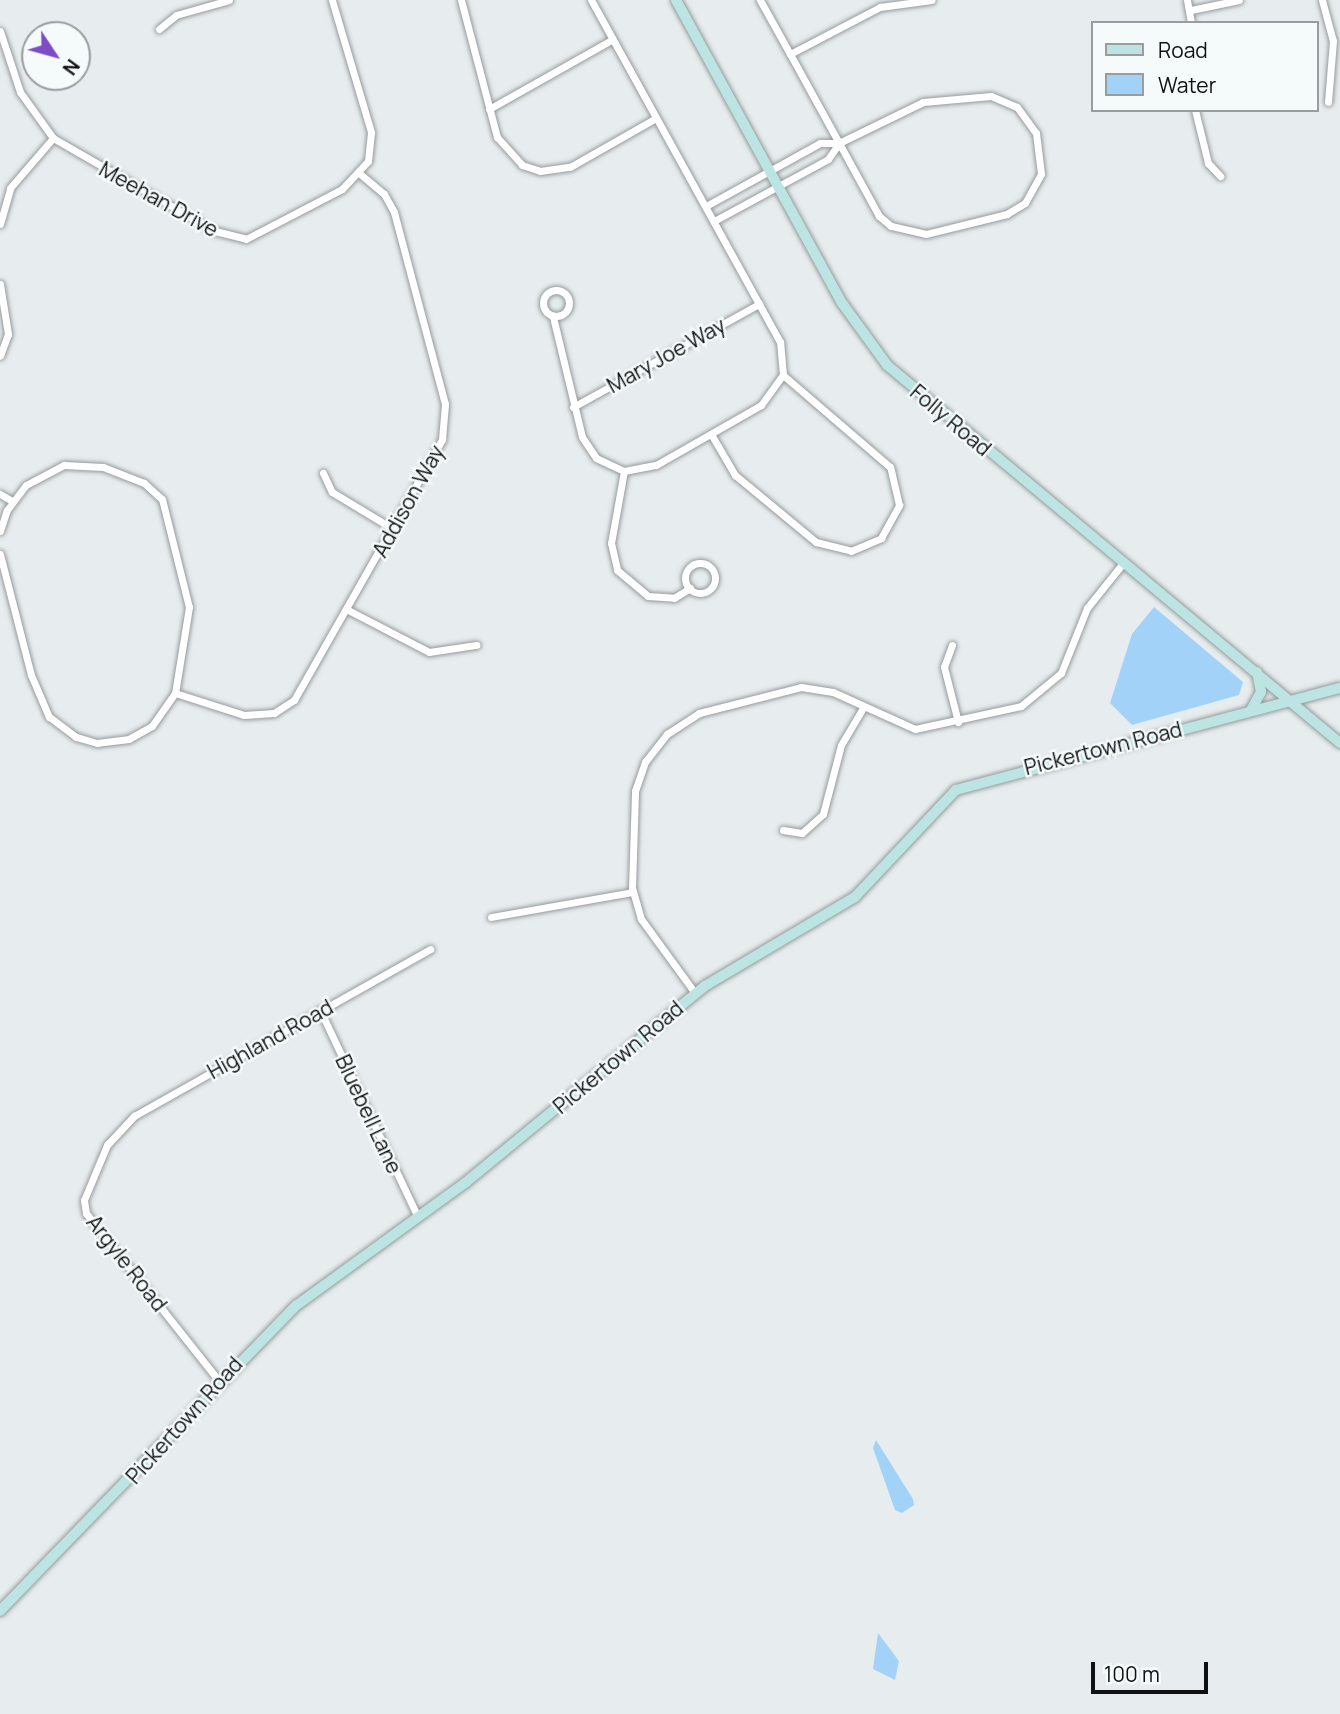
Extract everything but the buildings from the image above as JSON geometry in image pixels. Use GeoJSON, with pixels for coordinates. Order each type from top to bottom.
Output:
{"type":"FeatureCollection","features":[{"type":"Feature","properties":{"kind":"street"},"geometry":{"type":"LineString","coordinates":[[159,29],[176,15],[229,0]]}},
{"type":"Feature","properties":{"kind":"street"},"geometry":{"type":"LineString","coordinates":[[332,0],[371,132],[372,146],[360,174]]}},
{"type":"Feature","properties":{"kind":"street"},"geometry":{"type":"LineString","coordinates":[[461,0],[489,108],[507,153],[540,171],[570,167],[656,118]]}},
{"type":"Feature","properties":{"kind":"street"},"geometry":{"type":"LineString","coordinates":[[553,317],[573,407],[590,451],[624,471],[652,467],[711,434],[770,398],[783,375],[780,342],[590,0]]}},
{"type":"Feature","properties":{"kind":"street","name":"Folly Road"},"geometry":{"type":"LineString","coordinates":[[676,0],[842,303],[887,365],[1123,563],[1292,699],[1340,743]]}},
{"type":"Feature","properties":{"kind":"street"},"geometry":{"type":"LineString","coordinates":[[714,221],[828,159],[839,143],[904,106],[991,96],[1017,107],[1032,124],[1041,174],[1025,203],[1007,215],[909,233],[879,216],[839,143],[790,54],[760,0]]}},
{"type":"Feature","properties":{"kind":"street"},"geometry":{"type":"LineString","coordinates":[[790,54],[880,7],[932,0]]}},
{"type":"Feature","properties":{"kind":"street"},"geometry":{"type":"LineString","coordinates":[[1187,0],[1191,9],[1191,21]]}},
{"type":"Feature","properties":{"kind":"street"},"geometry":{"type":"LineString","coordinates":[[1191,9],[1239,0]]}},
{"type":"Feature","properties":{"kind":"street"},"geometry":{"type":"LineString","coordinates":[[1322,0],[1333,41],[1328,102]]}},
{"type":"Feature","properties":{"kind":"street","name":"Meehan Drive"},"geometry":{"type":"LineString","coordinates":[[0,31],[20,92],[53,138],[232,238],[257,237],[360,174]]}},
{"type":"Feature","properties":{"kind":"street"},"geometry":{"type":"LineString","coordinates":[[489,108],[613,39]]}},
{"type":"Feature","properties":{"kind":"street"},"geometry":{"type":"LineString","coordinates":[[1195,112],[1208,163],[1220,176]]}},
{"type":"Feature","properties":{"kind":"street"},"geometry":{"type":"LineString","coordinates":[[0,224],[10,188],[53,138]]}},
{"type":"Feature","properties":{"kind":"street"},"geometry":{"type":"LineString","coordinates":[[706,206],[820,143],[839,143]]}},
{"type":"Feature","properties":{"kind":"street","name":"Addison Way"},"geometry":{"type":"LineString","coordinates":[[174,693],[244,715],[274,713],[301,692],[442,439],[446,404],[394,212],[384,194],[360,174]]}},
{"type":"Feature","properties":{"kind":"street"},"geometry":{"type":"LineString","coordinates":[[0,284],[8,334],[0,356]]}},
{"type":"Feature","properties":{"kind":"street","name":"Mary Joe Way"},"geometry":{"type":"LineString","coordinates":[[573,407],[759,304]]}},
{"type":"Feature","properties":{"kind":"street"},"geometry":{"type":"LineString","coordinates":[[711,434],[735,475],[816,542],[851,551],[881,538],[899,505],[890,467],[783,375]]}},
{"type":"Feature","properties":{"kind":"street"},"geometry":{"type":"LineString","coordinates":[[0,531],[12,501],[34,478],[71,464],[123,474],[162,499],[189,595],[174,693],[152,726],[119,741],[90,742],[56,724],[31,675],[0,554]]}},
{"type":"Feature","properties":{"kind":"street"},"geometry":{"type":"LineString","coordinates":[[624,471],[611,543],[617,570],[648,596],[674,598],[690,588]]}},
{"type":"Feature","properties":{"kind":"street"},"geometry":{"type":"LineString","coordinates":[[323,473],[332,492],[393,529]]}},
{"type":"Feature","properties":{"kind":"street"},"geometry":{"type":"LineString","coordinates":[[0,494],[12,501]]}},
{"type":"Feature","properties":{"kind":"street"},"geometry":{"type":"LineString","coordinates":[[701,563],[711,568],[715,578],[710,589],[700,593],[690,588],[686,578],[690,568],[701,563]]}},
{"type":"Feature","properties":{"kind":"street"},"geometry":{"type":"LineString","coordinates":[[695,993],[641,919],[633,892],[635,791],[650,754],[678,725],[699,713],[801,687],[826,690],[915,729],[958,722],[1021,706],[1050,687],[1087,607],[1123,563]]}},
{"type":"Feature","properties":{"kind":"street"},"geometry":{"type":"LineString","coordinates":[[348,610],[429,652],[476,645]]}},
{"type":"Feature","properties":{"kind":"street"},"geometry":{"type":"LineString","coordinates":[[952,645],[944,667],[958,722]]}},
{"type":"Feature","properties":{"kind":"street"},"geometry":{"type":"LineString","coordinates":[[1251,710],[1262,692],[1255,670]]}},
{"type":"Feature","properties":{"kind":"street","name":"Pickertown Road"},"geometry":{"type":"LineString","coordinates":[[0,1611],[219,1381],[297,1305],[418,1217],[695,993],[855,897],[956,790],[1340,688]]}},
{"type":"Feature","properties":{"kind":"street"},"geometry":{"type":"LineString","coordinates":[[1317,720],[1315,706],[1325,692]]}},
{"type":"Feature","properties":{"kind":"street"},"geometry":{"type":"LineString","coordinates":[[783,830],[802,833],[823,814],[841,745],[863,708]]}},
{"type":"Feature","properties":{"kind":"street"},"geometry":{"type":"LineString","coordinates":[[491,917],[633,892]]}},
{"type":"Feature","properties":{"kind":"street","name":"Highland Road"},"geometry":{"type":"LineString","coordinates":[[113,1134],[134,1116],[430,949]]}},
{"type":"Feature","properties":{"kind":"street","name":"Bluebell Lane"},"geometry":{"type":"LineString","coordinates":[[320,1010],[418,1217]]}},
{"type":"Feature","properties":{"kind":"street","name":"Argyle Road"},"geometry":{"type":"LineString","coordinates":[[113,1134],[84,1199],[86,1213],[219,1381]]}},
{"type":"Feature","properties":{"kind":"water"},"geometry":{"type":"Polygon","coordinates":[[[1154,607],[1243,682],[1239,695],[1132,725],[1110,703],[1132,634],[1154,607]]]}},
{"type":"Feature","properties":{"kind":"water"},"geometry":{"type":"Polygon","coordinates":[[[876,1440],[913,1499],[914,1505],[902,1513],[895,1510],[873,1448],[876,1440]]]}},
{"type":"Feature","properties":{"kind":"water"},"geometry":{"type":"Polygon","coordinates":[[[878,1633],[899,1661],[895,1680],[873,1669],[878,1633]]]}}]}
